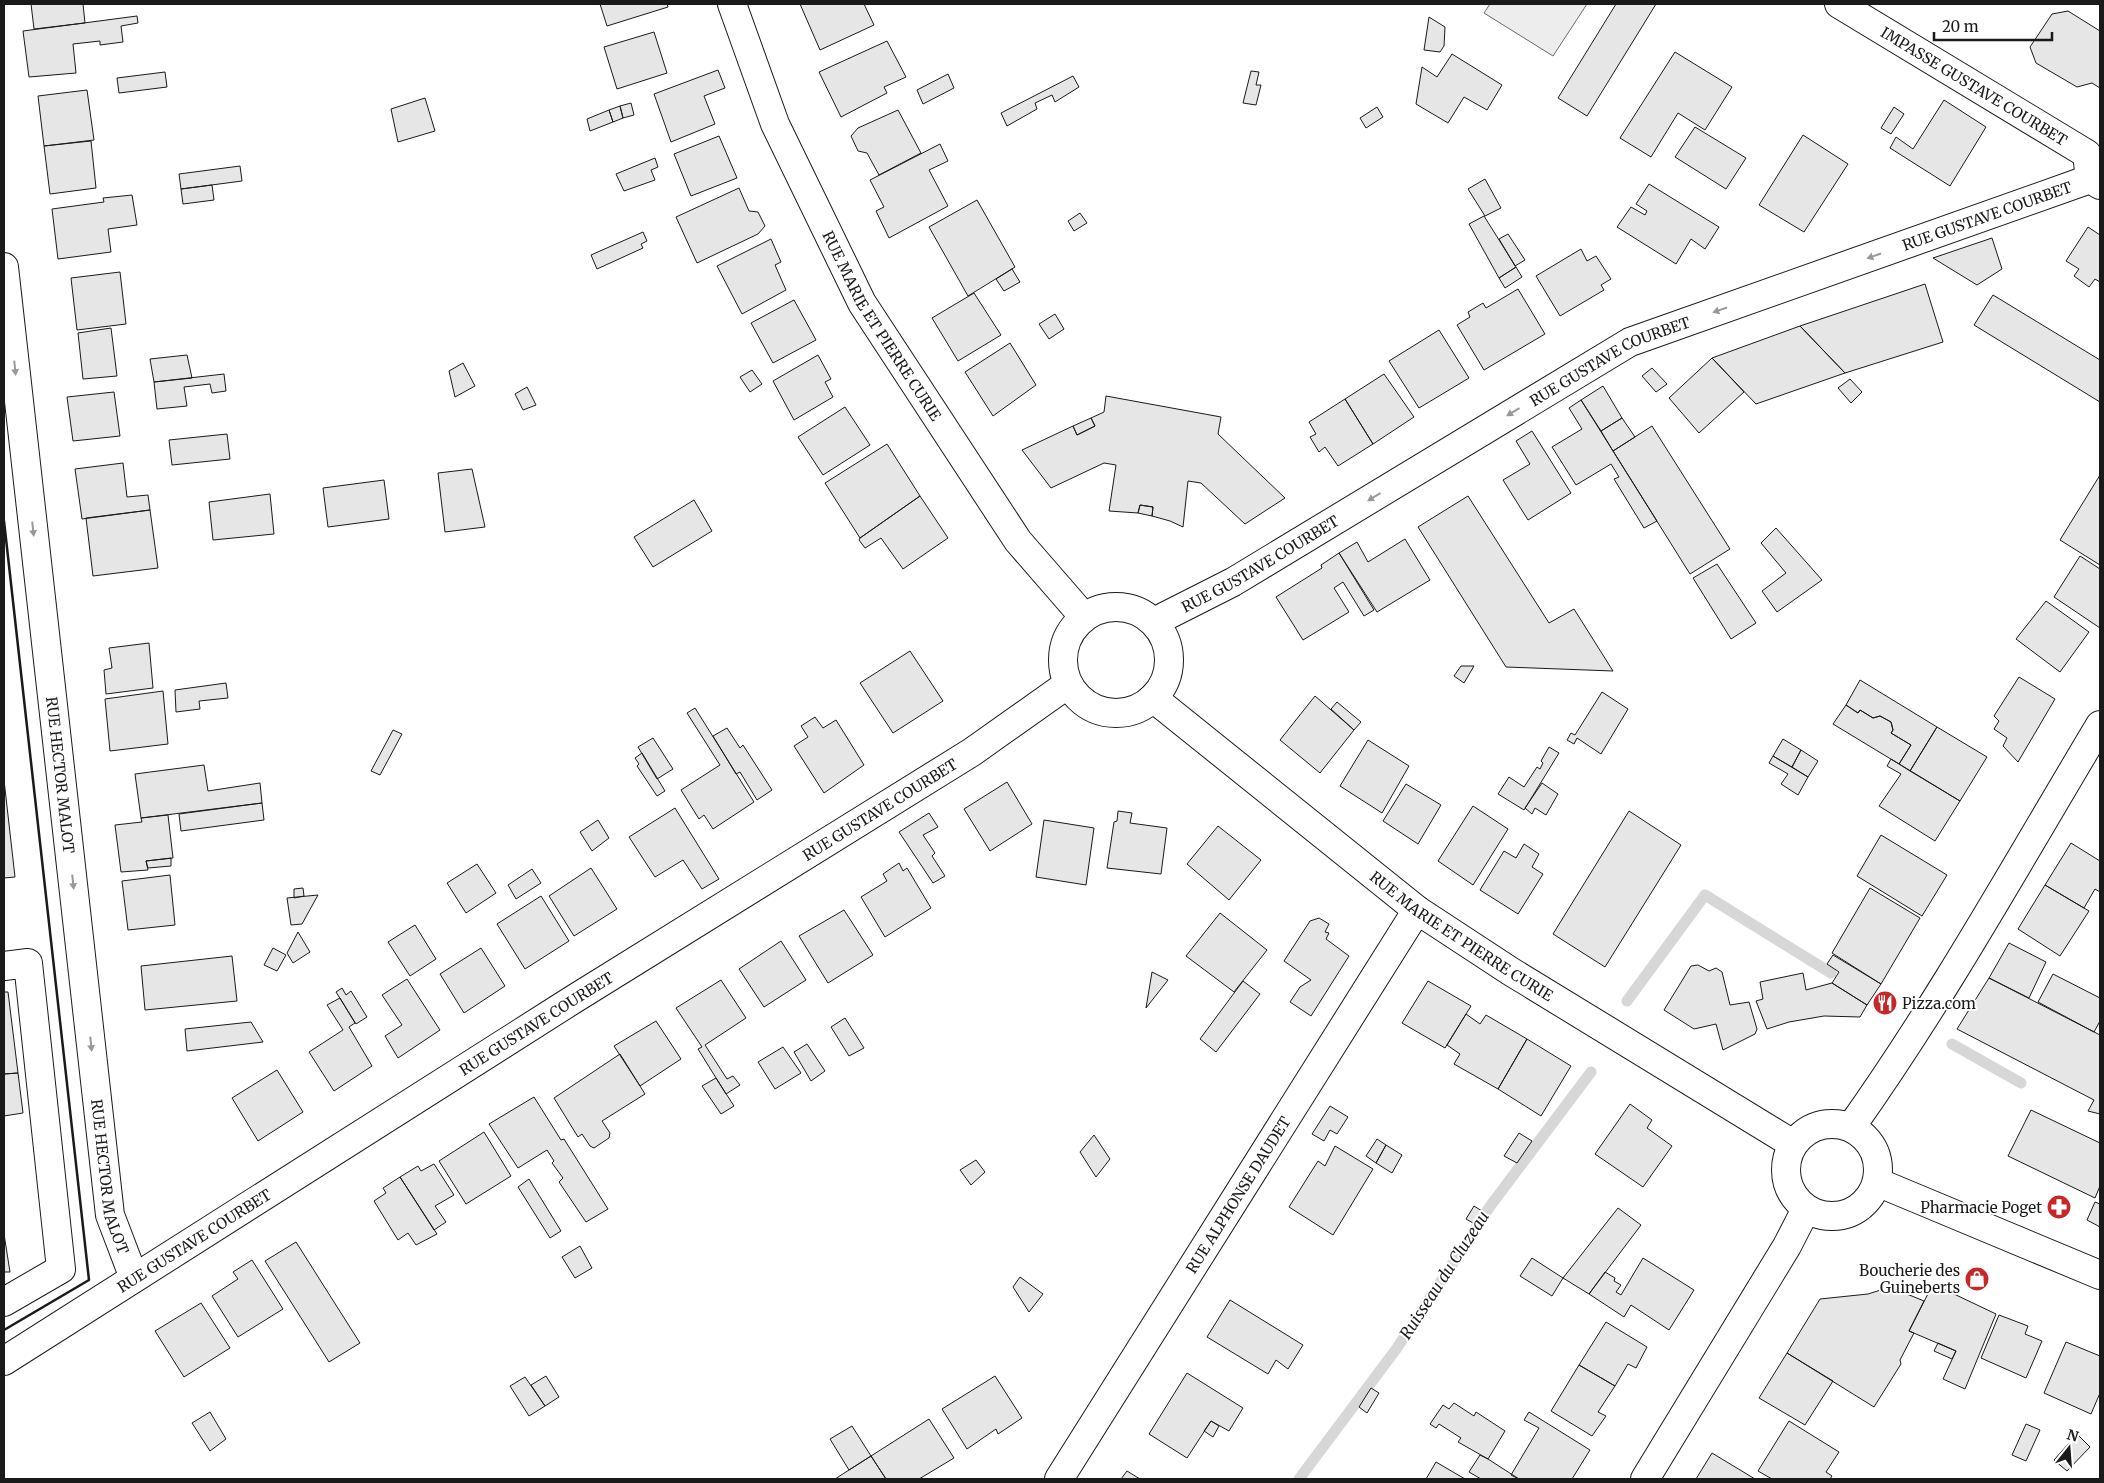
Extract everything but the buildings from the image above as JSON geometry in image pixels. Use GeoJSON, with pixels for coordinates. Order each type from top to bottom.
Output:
{"type":"FeatureCollection","features":[{"type":"Feature","properties":{"kind":"street","name":"RUE MARIE ET PIERRE CURIE"},"geometry":{"type":"LineString","coordinates":[[732,4],[775,124],[862,302],[1018,541],[1084,617]]}},
{"type":"Feature","properties":{"kind":"street","name":"IMPASSE GUSTAVE COURBET"},"geometry":{"type":"LineString","coordinates":[[1839,4],[2087,154],[2095,182]]}},
{"type":"Feature","properties":{"kind":"street","name":"RUE GUSTAVE COURBET"},"geometry":{"type":"LineString","coordinates":[[1154,622],[1233,582],[1630,342],[2095,182]]}},
{"type":"Feature","properties":{"kind":"street","name":"RUE HECTOR MALOT"},"geometry":{"type":"LineString","coordinates":[[4,267],[110,1216],[134,1278]]}},
{"type":"Feature","properties":{"kind":"street"},"geometry":{"type":"LineString","coordinates":[[1112,607],[1127,608],[1142,613],[1154,622],[1163,636],[1168,652],[1168,669],[1163,685],[1153,698],[1139,708],[1124,712],[1107,712],[1091,707],[1078,697],[1068,684],[1063,669],[1064,647],[1073,627],[1084,617],[1098,610],[1112,607]]}},
{"type":"Feature","properties":{"kind":"street","name":"RUE GUSTAVE COURBET"},"geometry":{"type":"LineString","coordinates":[[4,1361],[574,999],[972,752],[1068,684]]}},
{"type":"Feature","properties":{"kind":"street","name":"RUE MARIE ET PIERRE CURIE"},"geometry":{"type":"LineString","coordinates":[[1153,698],[1417,910],[1510,971],[1793,1144]]}},
{"type":"Feature","properties":{"kind":"street"},"geometry":{"type":"LineString","coordinates":[[1851,1127],[1946,982],[2100,725]]}},
{"type":"Feature","properties":{"kind":"street","name":"RUE ALPHONSE DAUDET"},"geometry":{"type":"LineString","coordinates":[[1059,1479],[1417,910]]}},
{"type":"Feature","properties":{"kind":"street"},"geometry":{"type":"LineString","coordinates":[[4,966],[28,963],[61,1269],[4,1302]]}},
{"type":"Feature","properties":{"kind":"street"},"geometry":{"type":"LineString","coordinates":[[1838,1123],[1851,1127],[1871,1144],[1876,1156],[1877,1182],[1871,1195],[1861,1206],[1849,1214],[1834,1217],[1806,1210],[1795,1199],[1786,1179],[1786,1157],[1793,1144],[1802,1134],[1819,1125],[1838,1123]]}},
{"type":"Feature","properties":{"kind":"street"},"geometry":{"type":"LineString","coordinates":[[1877,1182],[2100,1274]]}},
{"type":"Feature","properties":{"kind":"street"},"geometry":{"type":"LineString","coordinates":[[1644,1479],[1787,1246],[1806,1210]]}},
{"type":"Feature","properties":{"kind":"shaded area"},"geometry":{"type":"Polygon","coordinates":[[[1490,4],[1587,4],[1553,56],[1484,13],[1490,4]]]}},
{"type":"Feature","properties":{"kind":"waterway","name":"Ruisseau du Cluzeau"},"geometry":{"type":"LineString","coordinates":[[1627,1001],[1705,895],[1831,973]]}},
{"type":"Feature","properties":{"kind":"waterway","name":"Ruisseau du Cluzeau"},"geometry":{"type":"LineString","coordinates":[[1952,1044],[2021,1083]]}},
{"type":"Feature","properties":{"kind":"waterway","name":"Ruisseau du Cluzeau"},"geometry":{"type":"LineString","coordinates":[[1299,1479],[1397,1348],[1491,1205],[1591,1072]]}},
{"type":"Feature","properties":{"kind":"wall"},"geometry":{"type":"LineString","coordinates":[[4,521],[89,1280],[4,1330]]}},
{"type":"Feature","properties":{"kind":"place","name":"Pizza.com"},"geometry":{"type":"Point","coordinates":[1885,1003]}},
{"type":"Feature","properties":{"kind":"place","name":"Pharmacie Poget"},"geometry":{"type":"Point","coordinates":[2059,1207]}},
{"type":"Feature","properties":{"kind":"place","name":"Boucherie des Guineberts"},"geometry":{"type":"Point","coordinates":[1977,1279]}}]}
